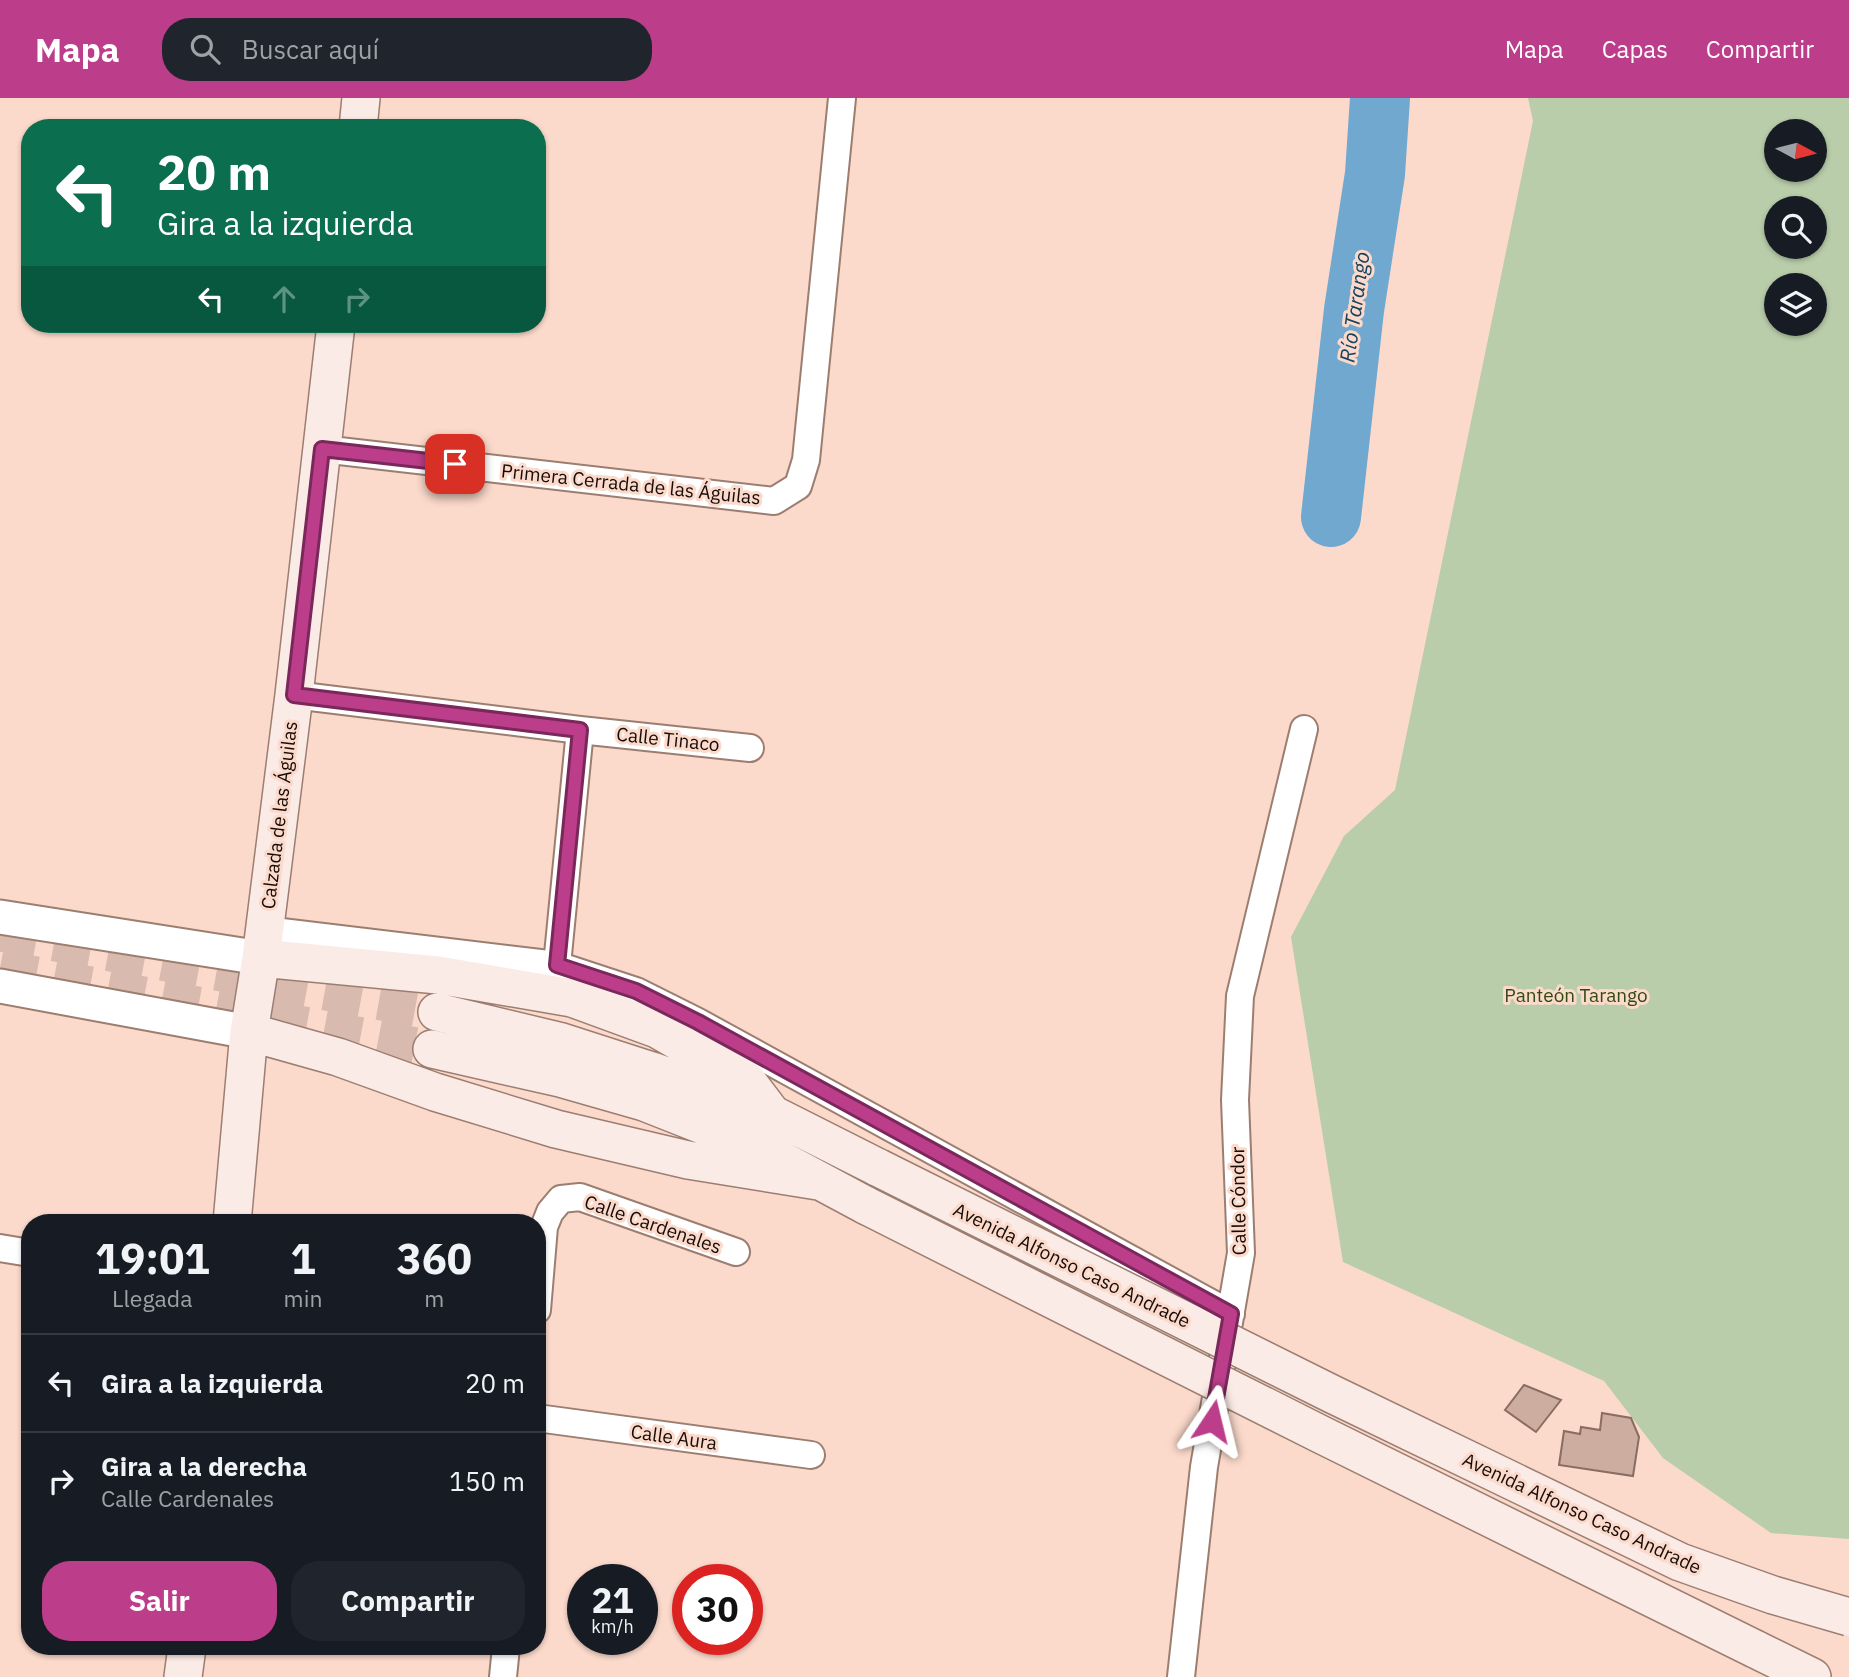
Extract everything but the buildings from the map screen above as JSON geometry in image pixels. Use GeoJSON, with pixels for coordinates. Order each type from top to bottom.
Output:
{"type":"FeatureCollection","features":[{"type":"Feature","properties":{"kind":"main road"},"geometry":{"type":"LineString","coordinates":[[359,119],[361,98]]}},
{"type":"Feature","properties":{"kind":"main road","name":"Calzada de las Águilas"},"geometry":{"type":"LineString","coordinates":[[233,1214],[250,1032],[294,695],[335,333]]}},
{"type":"Feature","properties":{"kind":"main road"},"geometry":{"type":"LineString","coordinates":[[263,944],[572,998],[657,1029],[747,1081],[772,1114]]}},
{"type":"Feature","properties":{"kind":"main road","name":"Avenida Alfonso Caso Andrade"},"geometry":{"type":"LineString","coordinates":[[437,1012],[562,1042],[772,1114],[1332,1394],[1680,1562],[1773,1595],[1849,1616]]}},
{"type":"Feature","properties":{"kind":"main road"},"geometry":{"type":"LineString","coordinates":[[250,1032],[338,1057],[435,1092],[556,1129],[688,1160],[818,1181]]}},
{"type":"Feature","properties":{"kind":"main road","name":"Avenida Alfonso Caso Andrade"},"geometry":{"type":"LineString","coordinates":[[432,1049],[560,1078],[644,1102],[752,1145],[867,1206],[1320,1434],[1812,1677]]}},
{"type":"Feature","properties":{"kind":"main road"},"geometry":{"type":"LineString","coordinates":[[183,1677],[186,1655]]}},
{"type":"Feature","properties":{"kind":"street","name":"Primera Cerrada de las Águilas"},"geometry":{"type":"LineString","coordinates":[[322,449],[774,500],[798,486],[806,460],[842,98]]}},
{"type":"Feature","properties":{"kind":"street","name":"Calle Tinaco"},"geometry":{"type":"LineString","coordinates":[[294,695],[750,748]]}},
{"type":"Feature","properties":{"kind":"street"},"geometry":{"type":"LineString","coordinates":[[557,965],[580,730]]}},
{"type":"Feature","properties":{"kind":"street","name":"Calle Cóndor"},"geometry":{"type":"LineString","coordinates":[[1181,1677],[1204,1467],[1241,1253],[1235,1100],[1240,996],[1304,730]]}},
{"type":"Feature","properties":{"kind":"street"},"geometry":{"type":"LineString","coordinates":[[0,917],[263,944]]}},
{"type":"Feature","properties":{"kind":"street","name":"Avenida Alfonso Caso Andrade"},"geometry":{"type":"LineString","coordinates":[[263,944],[557,965],[636,991],[698,1022],[1231,1314]]}},
{"type":"Feature","properties":{"kind":"street"},"geometry":{"type":"LineString","coordinates":[[0,986],[250,1032]]}},
{"type":"Feature","properties":{"kind":"street","name":"Calle Cardenales"},"geometry":{"type":"LineString","coordinates":[[546,1222],[550,1212],[561,1199],[580,1197],[736,1252]]}},
{"type":"Feature","properties":{"kind":"street"},"geometry":{"type":"LineString","coordinates":[[0,1248],[21,1252]]}},
{"type":"Feature","properties":{"kind":"street","name":"Calle Aura"},"geometry":{"type":"LineString","coordinates":[[546,1419],[811,1455]]}},
{"type":"Feature","properties":{"kind":"street"},"geometry":{"type":"LineString","coordinates":[[503,1677],[505,1655]]}},
{"type":"Feature","properties":{"kind":"green space","name":"Panteón Tarango"},"geometry":{"type":"Polygon","coordinates":[[[1528,98],[1849,98],[1849,1539],[1771,1533],[1663,1458],[1604,1381],[1343,1262],[1291,937],[1344,836],[1395,790],[1533,121],[1528,98]]]}},
{"type":"Feature","properties":{"kind":"waterway","name":"Río Tarango"},"geometry":{"type":"LineString","coordinates":[[1331,517],[1354,310],[1375,174],[1380,98]]}},
{"type":"Feature","properties":{"kind":"tunnel"},"geometry":{"type":"LineString","coordinates":[[0,933],[437,1012]]}},
{"type":"Feature","properties":{"kind":"tunnel"},"geometry":{"type":"LineString","coordinates":[[0,968],[432,1049]]}},
{"type":"Feature","properties":{"kind":"route"},"geometry":{"type":"LineString","coordinates":[[455,464],[322,449],[294,695],[580,730],[557,965],[636,991],[698,1022],[1231,1314],[1212,1421]]}}]}
